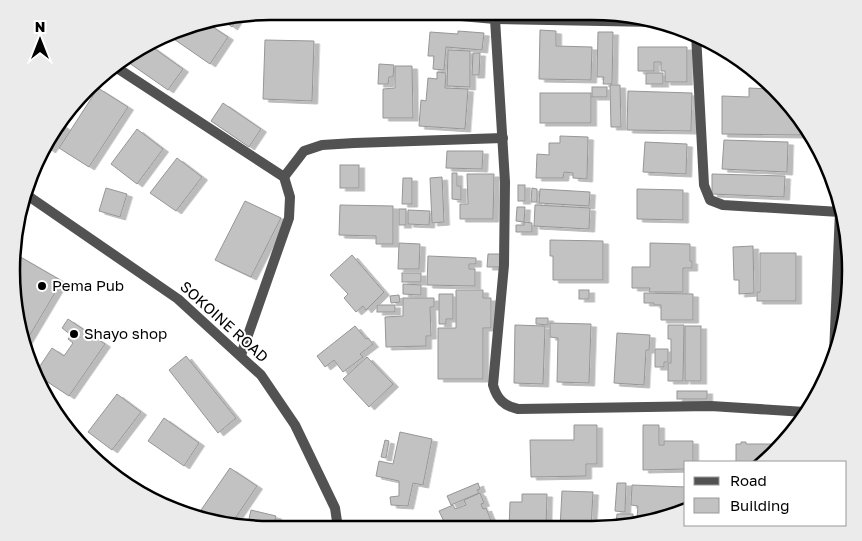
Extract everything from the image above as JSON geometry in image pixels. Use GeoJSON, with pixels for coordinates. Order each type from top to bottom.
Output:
{"type":"FeatureCollection","features":[{"type":"Feature","properties":{"kind":"street"},"geometry":{"type":"LineString","coordinates":[[495,20],[505,182],[504,265],[493,385],[495,394],[508,407],[518,409],[711,406],[799,412]]}},
{"type":"Feature","properties":{"kind":"street"},"geometry":{"type":"LineString","coordinates":[[549,20],[610,21]]}},
{"type":"Feature","properties":{"kind":"street"},"geometry":{"type":"LineString","coordinates":[[696,43],[704,185],[710,200],[723,205],[834,211]]}},
{"type":"Feature","properties":{"kind":"street"},"geometry":{"type":"LineString","coordinates":[[120,70],[284,177],[290,197],[289,218],[241,355]]}},
{"type":"Feature","properties":{"kind":"street"},"geometry":{"type":"LineString","coordinates":[[284,177],[304,151],[322,146],[354,143],[503,138]]}},
{"type":"Feature","properties":{"kind":"street","name":"SOKOINE ROAD"},"geometry":{"type":"LineString","coordinates":[[31,198],[178,299],[261,375],[295,425],[335,508],[337,521]]}},
{"type":"Feature","properties":{"kind":"street"},"geometry":{"type":"LineString","coordinates":[[835,326],[839,233]]}},
{"type":"Feature","properties":{"kind":"building"},"geometry":{"type":"Polygon","coordinates":[[[213,27],[228,37],[210,64],[174,39],[213,27]]]}},
{"type":"Feature","properties":{"kind":"building"},"geometry":{"type":"Polygon","coordinates":[[[540,30],[556,31],[556,46],[592,47],[591,80],[539,79],[540,30]]]}},
{"type":"Feature","properties":{"kind":"building"},"geometry":{"type":"Polygon","coordinates":[[[458,31],[484,33],[482,50],[446,47],[444,70],[433,69],[434,56],[428,56],[430,32],[458,34],[458,31]]]}},
{"type":"Feature","properties":{"kind":"building"},"geometry":{"type":"Polygon","coordinates":[[[598,32],[613,32],[612,84],[603,84],[604,77],[597,77],[598,32]]]}},
{"type":"Feature","properties":{"kind":"building"},"geometry":{"type":"Polygon","coordinates":[[[265,40],[314,41],[312,101],[263,99],[265,40]]]}},
{"type":"Feature","properties":{"kind":"building"},"geometry":{"type":"Polygon","coordinates":[[[638,47],[687,47],[687,82],[665,82],[665,71],[661,71],[661,62],[654,62],[654,71],[638,71],[638,47]]]}},
{"type":"Feature","properties":{"kind":"building"},"geometry":{"type":"Polygon","coordinates":[[[155,49],[183,69],[168,90],[130,63],[155,49]]]}},
{"type":"Feature","properties":{"kind":"building"},"geometry":{"type":"Polygon","coordinates":[[[448,50],[470,51],[470,87],[447,86],[448,50]]]}},
{"type":"Feature","properties":{"kind":"building"},"geometry":{"type":"Polygon","coordinates":[[[473,53],[480,53],[479,75],[472,75],[473,53]]]}},
{"type":"Feature","properties":{"kind":"building"},"geometry":{"type":"Polygon","coordinates":[[[379,64],[394,65],[393,77],[389,77],[388,84],[378,84],[379,64]]]}},
{"type":"Feature","properties":{"kind":"building"},"geometry":{"type":"Polygon","coordinates":[[[395,66],[412,66],[413,118],[383,118],[383,89],[395,88],[395,66]]]}},
{"type":"Feature","properties":{"kind":"building"},"geometry":{"type":"Polygon","coordinates":[[[437,72],[446,73],[445,88],[468,89],[465,129],[419,126],[421,100],[426,101],[428,78],[437,79],[437,72]]]}},
{"type":"Feature","properties":{"kind":"building"},"geometry":{"type":"Polygon","coordinates":[[[646,73],[663,73],[663,84],[646,84],[646,73]]]}},
{"type":"Feature","properties":{"kind":"building"},"geometry":{"type":"Polygon","coordinates":[[[610,85],[620,85],[621,127],[611,127],[610,85]]]}},
{"type":"Feature","properties":{"kind":"building"},"geometry":{"type":"Polygon","coordinates":[[[592,87],[607,87],[607,97],[592,97],[592,87]]]}},
{"type":"Feature","properties":{"kind":"building"},"geometry":{"type":"Polygon","coordinates":[[[98,88],[128,107],[89,167],[59,148],[98,88]]]}},
{"type":"Feature","properties":{"kind":"building"},"geometry":{"type":"Polygon","coordinates":[[[749,88],[764,89],[780,105],[800,131],[800,135],[722,134],[722,96],[749,97],[749,88]]]}},
{"type":"Feature","properties":{"kind":"building"},"geometry":{"type":"Polygon","coordinates":[[[628,91],[692,93],[691,131],[627,130],[628,91]]]}},
{"type":"Feature","properties":{"kind":"building"},"geometry":{"type":"Polygon","coordinates":[[[540,93],[591,93],[591,123],[540,123],[540,93]]]}},
{"type":"Feature","properties":{"kind":"building"},"geometry":{"type":"Polygon","coordinates":[[[223,103],[261,129],[249,147],[211,121],[223,103]]]}},
{"type":"Feature","properties":{"kind":"building"},"geometry":{"type":"Polygon","coordinates":[[[66,128],[55,143],[62,131],[66,128]]]}},
{"type":"Feature","properties":{"kind":"building"},"geometry":{"type":"Polygon","coordinates":[[[137,129],[163,149],[137,184],[111,164],[137,129]]]}},
{"type":"Feature","properties":{"kind":"building"},"geometry":{"type":"Polygon","coordinates":[[[560,136],[588,137],[587,179],[573,178],[573,173],[564,172],[563,178],[536,178],[537,154],[549,155],[549,143],[560,143],[560,136]]]}},
{"type":"Feature","properties":{"kind":"building"},"geometry":{"type":"Polygon","coordinates":[[[724,140],[788,142],[787,172],[722,169],[724,140]]]}},
{"type":"Feature","properties":{"kind":"building"},"geometry":{"type":"Polygon","coordinates":[[[645,142],[687,144],[686,174],[643,172],[645,142]]]}},
{"type":"Feature","properties":{"kind":"building"},"geometry":{"type":"Polygon","coordinates":[[[447,151],[483,151],[482,169],[446,168],[447,151]]]}},
{"type":"Feature","properties":{"kind":"building"},"geometry":{"type":"Polygon","coordinates":[[[177,158],[202,177],[176,211],[150,193],[177,158]]]}},
{"type":"Feature","properties":{"kind":"building"},"geometry":{"type":"Polygon","coordinates":[[[340,165],[359,165],[359,188],[340,188],[340,165]]]}},
{"type":"Feature","properties":{"kind":"building"},"geometry":{"type":"Polygon","coordinates":[[[452,173],[457,173],[457,186],[461,186],[461,200],[452,199],[452,173]]]}},
{"type":"Feature","properties":{"kind":"building"},"geometry":{"type":"Polygon","coordinates":[[[467,174],[494,174],[493,219],[460,219],[460,204],[468,204],[467,174]]]}},
{"type":"Feature","properties":{"kind":"building"},"geometry":{"type":"Polygon","coordinates":[[[712,174],[785,176],[784,197],[712,194],[712,174]]]}},
{"type":"Feature","properties":{"kind":"building"},"geometry":{"type":"Polygon","coordinates":[[[442,177],[444,222],[432,223],[430,178],[442,177]]]}},
{"type":"Feature","properties":{"kind":"building"},"geometry":{"type":"Polygon","coordinates":[[[403,178],[412,178],[412,204],[402,204],[403,178]]]}},
{"type":"Feature","properties":{"kind":"building"},"geometry":{"type":"Polygon","coordinates":[[[518,185],[525,185],[525,201],[518,201],[518,185]]]}},
{"type":"Feature","properties":{"kind":"building"},"geometry":{"type":"Polygon","coordinates":[[[106,188],[127,194],[120,217],[99,211],[106,188]]]}},
{"type":"Feature","properties":{"kind":"building"},"geometry":{"type":"Polygon","coordinates":[[[532,188],[537,189],[537,202],[531,202],[532,188]]]}},
{"type":"Feature","properties":{"kind":"building"},"geometry":{"type":"Polygon","coordinates":[[[540,189],[590,192],[589,206],[539,203],[540,189]]]}},
{"type":"Feature","properties":{"kind":"building"},"geometry":{"type":"Polygon","coordinates":[[[637,189],[683,190],[683,220],[637,219],[637,189]]]}},
{"type":"Feature","properties":{"kind":"building"},"geometry":{"type":"Polygon","coordinates":[[[245,201],[281,218],[251,277],[215,260],[245,201]]]}},
{"type":"Feature","properties":{"kind":"building"},"geometry":{"type":"Polygon","coordinates":[[[340,205],[393,206],[393,244],[376,244],[376,236],[339,235],[340,205]]]}},
{"type":"Feature","properties":{"kind":"building"},"geometry":{"type":"Polygon","coordinates":[[[535,205],[590,208],[589,229],[534,226],[535,205]]]}},
{"type":"Feature","properties":{"kind":"building"},"geometry":{"type":"Polygon","coordinates":[[[517,207],[525,207],[524,222],[516,221],[517,207]]]}},
{"type":"Feature","properties":{"kind":"building"},"geometry":{"type":"Polygon","coordinates":[[[399,209],[406,209],[406,225],[399,225],[399,209]]]}},
{"type":"Feature","properties":{"kind":"building"},"geometry":{"type":"Polygon","coordinates":[[[408,210],[430,211],[429,225],[408,224],[408,210]]]}},
{"type":"Feature","properties":{"kind":"building"},"geometry":{"type":"Polygon","coordinates":[[[524,222],[532,223],[532,232],[516,232],[516,225],[524,225],[524,222]]]}},
{"type":"Feature","properties":{"kind":"building"},"geometry":{"type":"Polygon","coordinates":[[[550,240],[603,241],[603,280],[553,280],[553,256],[550,256],[550,240]]]}},
{"type":"Feature","properties":{"kind":"building"},"geometry":{"type":"Polygon","coordinates":[[[399,243],[420,244],[419,269],[398,269],[399,243]]]}},
{"type":"Feature","properties":{"kind":"building"},"geometry":{"type":"Polygon","coordinates":[[[650,243],[690,244],[692,268],[683,268],[683,292],[649,292],[650,288],[632,288],[632,267],[650,267],[650,243]]]}},
{"type":"Feature","properties":{"kind":"building"},"geometry":{"type":"Polygon","coordinates":[[[753,246],[754,293],[739,294],[739,280],[734,280],[733,247],[753,246]]]}},
{"type":"Feature","properties":{"kind":"building"},"geometry":{"type":"Polygon","coordinates":[[[760,253],[796,253],[796,301],[757,301],[757,292],[760,292],[760,253]]]}},
{"type":"Feature","properties":{"kind":"building"},"geometry":{"type":"Polygon","coordinates":[[[488,254],[500,254],[500,267],[487,267],[488,254]]]}},
{"type":"Feature","properties":{"kind":"building"},"geometry":{"type":"Polygon","coordinates":[[[352,255],[384,292],[366,310],[363,306],[356,312],[344,298],[348,294],[330,275],[352,255]]]}},
{"type":"Feature","properties":{"kind":"building"},"geometry":{"type":"Polygon","coordinates":[[[428,256],[476,258],[476,264],[469,264],[469,269],[475,269],[475,286],[427,285],[428,256]]]}},
{"type":"Feature","properties":{"kind":"building"},"geometry":{"type":"Polygon","coordinates":[[[21,257],[62,281],[29,336],[22,303],[21,257]]]}},
{"type":"Feature","properties":{"kind":"building"},"geometry":{"type":"Polygon","coordinates":[[[402,273],[421,273],[421,282],[402,282],[402,273]]]}},
{"type":"Feature","properties":{"kind":"building"},"geometry":{"type":"Polygon","coordinates":[[[403,284],[421,285],[421,295],[403,294],[403,284]]]}},
{"type":"Feature","properties":{"kind":"building"},"geometry":{"type":"Polygon","coordinates":[[[456,290],[483,290],[483,298],[491,298],[491,328],[483,328],[483,379],[438,379],[438,328],[456,328],[456,290]]]}},
{"type":"Feature","properties":{"kind":"building"},"geometry":{"type":"Polygon","coordinates":[[[579,290],[589,290],[589,299],[579,299],[579,290]]]}},
{"type":"Feature","properties":{"kind":"building"},"geometry":{"type":"Polygon","coordinates":[[[644,293],[693,294],[693,320],[661,320],[661,305],[644,303],[644,293]]]}},
{"type":"Feature","properties":{"kind":"building"},"geometry":{"type":"Polygon","coordinates":[[[439,294],[453,294],[453,319],[446,319],[446,324],[439,324],[439,294]]]}},
{"type":"Feature","properties":{"kind":"building"},"geometry":{"type":"Polygon","coordinates":[[[399,295],[400,302],[391,303],[390,296],[399,295]]]}},
{"type":"Feature","properties":{"kind":"building"},"geometry":{"type":"Polygon","coordinates":[[[403,298],[434,298],[434,307],[430,307],[431,336],[426,336],[426,346],[386,347],[385,317],[403,316],[403,298]]]}},
{"type":"Feature","properties":{"kind":"building"},"geometry":{"type":"Polygon","coordinates":[[[377,305],[395,305],[395,312],[377,312],[377,305]]]}},
{"type":"Feature","properties":{"kind":"building"},"geometry":{"type":"Polygon","coordinates":[[[536,318],[548,318],[548,325],[536,324],[536,318]]]}},
{"type":"Feature","properties":{"kind":"building"},"geometry":{"type":"Polygon","coordinates":[[[68,319],[105,344],[69,396],[46,381],[39,367],[52,348],[64,356],[73,343],[68,339],[71,335],[62,328],[68,319]]]}},
{"type":"Feature","properties":{"kind":"building"},"geometry":{"type":"Polygon","coordinates":[[[550,323],[591,324],[589,383],[557,382],[558,338],[550,337],[550,323]]]}},
{"type":"Feature","properties":{"kind":"building"},"geometry":{"type":"Polygon","coordinates":[[[515,325],[545,326],[543,384],[514,383],[515,325]]]}},
{"type":"Feature","properties":{"kind":"building"},"geometry":{"type":"Polygon","coordinates":[[[668,325],[684,325],[683,381],[668,381],[668,363],[671,363],[671,339],[668,339],[668,325]]]}},
{"type":"Feature","properties":{"kind":"building"},"geometry":{"type":"Polygon","coordinates":[[[355,326],[373,344],[360,354],[363,357],[343,372],[334,360],[325,367],[317,356],[355,326]]]}},
{"type":"Feature","properties":{"kind":"building"},"geometry":{"type":"Polygon","coordinates":[[[685,326],[701,326],[701,381],[685,381],[685,326]]]}},
{"type":"Feature","properties":{"kind":"building"},"geometry":{"type":"Polygon","coordinates":[[[617,333],[650,335],[649,350],[646,350],[644,385],[614,383],[617,333]]]}},
{"type":"Feature","properties":{"kind":"building"},"geometry":{"type":"Polygon","coordinates":[[[655,349],[668,349],[668,362],[664,362],[664,367],[655,367],[655,349]]]}},
{"type":"Feature","properties":{"kind":"building"},"geometry":{"type":"Polygon","coordinates":[[[186,356],[236,418],[218,433],[169,370],[186,356]]]}},
{"type":"Feature","properties":{"kind":"building"},"geometry":{"type":"Polygon","coordinates":[[[367,357],[393,384],[369,407],[343,379],[367,357]]]}},
{"type":"Feature","properties":{"kind":"building"},"geometry":{"type":"Polygon","coordinates":[[[677,391],[707,391],[707,399],[677,399],[677,391]]]}},
{"type":"Feature","properties":{"kind":"building"},"geometry":{"type":"Polygon","coordinates":[[[117,394],[141,412],[112,450],[88,432],[117,394]]]}},
{"type":"Feature","properties":{"kind":"building"},"geometry":{"type":"Polygon","coordinates":[[[164,418],[199,443],[184,466],[148,441],[164,418]]]}},
{"type":"Feature","properties":{"kind":"building"},"geometry":{"type":"Polygon","coordinates":[[[574,425],[597,425],[597,464],[586,464],[586,476],[531,477],[530,440],[574,440],[574,425]]]}},
{"type":"Feature","properties":{"kind":"building"},"geometry":{"type":"Polygon","coordinates":[[[643,425],[659,425],[659,445],[664,445],[664,441],[693,441],[693,461],[684,461],[684,469],[643,470],[643,425]]]}},
{"type":"Feature","properties":{"kind":"building"},"geometry":{"type":"Polygon","coordinates":[[[400,432],[432,439],[423,485],[413,483],[408,506],[391,505],[390,497],[399,496],[399,481],[376,476],[379,461],[393,464],[400,432]]]}},
{"type":"Feature","properties":{"kind":"building"},"geometry":{"type":"Polygon","coordinates":[[[385,440],[389,441],[386,458],[381,457],[385,440]]]}},
{"type":"Feature","properties":{"kind":"building"},"geometry":{"type":"Polygon","coordinates":[[[741,442],[746,442],[746,444],[773,444],[754,461],[736,461],[736,444],[741,444],[741,442]]]}},
{"type":"Feature","properties":{"kind":"building"},"geometry":{"type":"Polygon","coordinates":[[[230,468],[257,486],[235,518],[201,510],[230,468]]]}},
{"type":"Feature","properties":{"kind":"building"},"geometry":{"type":"Polygon","coordinates":[[[478,483],[480,489],[477,490],[479,493],[451,505],[447,496],[478,483]]]}},
{"type":"Feature","properties":{"kind":"building"},"geometry":{"type":"Polygon","coordinates":[[[617,483],[626,483],[625,512],[615,511],[617,483]]]}},
{"type":"Feature","properties":{"kind":"building"},"geometry":{"type":"Polygon","coordinates":[[[632,485],[684,487],[684,503],[672,508],[637,517],[638,506],[631,505],[632,485]]]}},
{"type":"Feature","properties":{"kind":"building"},"geometry":{"type":"Polygon","coordinates":[[[562,491],[593,492],[591,521],[560,521],[562,491]]]}},
{"type":"Feature","properties":{"kind":"building"},"geometry":{"type":"Polygon","coordinates":[[[480,493],[484,503],[481,504],[483,509],[486,508],[491,521],[444,521],[439,511],[453,505],[455,509],[466,505],[464,500],[480,493]]]}},
{"type":"Feature","properties":{"kind":"building"},"geometry":{"type":"Polygon","coordinates":[[[522,494],[547,494],[546,521],[509,521],[510,502],[522,502],[522,494]]]}},
{"type":"Feature","properties":{"kind":"building"},"geometry":{"type":"Polygon","coordinates":[[[251,510],[276,516],[275,521],[249,520],[251,510]]]}},
{"type":"Feature","properties":{"kind":"building"},"geometry":{"type":"Polygon","coordinates":[[[617,514],[633,514],[633,517],[616,519],[617,514]]]}},
{"type":"Feature","properties":{"kind":"place","name":"Pema Pub"},"geometry":{"type":"Point","coordinates":[42,286]}},
{"type":"Feature","properties":{"kind":"place","name":"Shayo shop"},"geometry":{"type":"Point","coordinates":[74,334]}}]}
